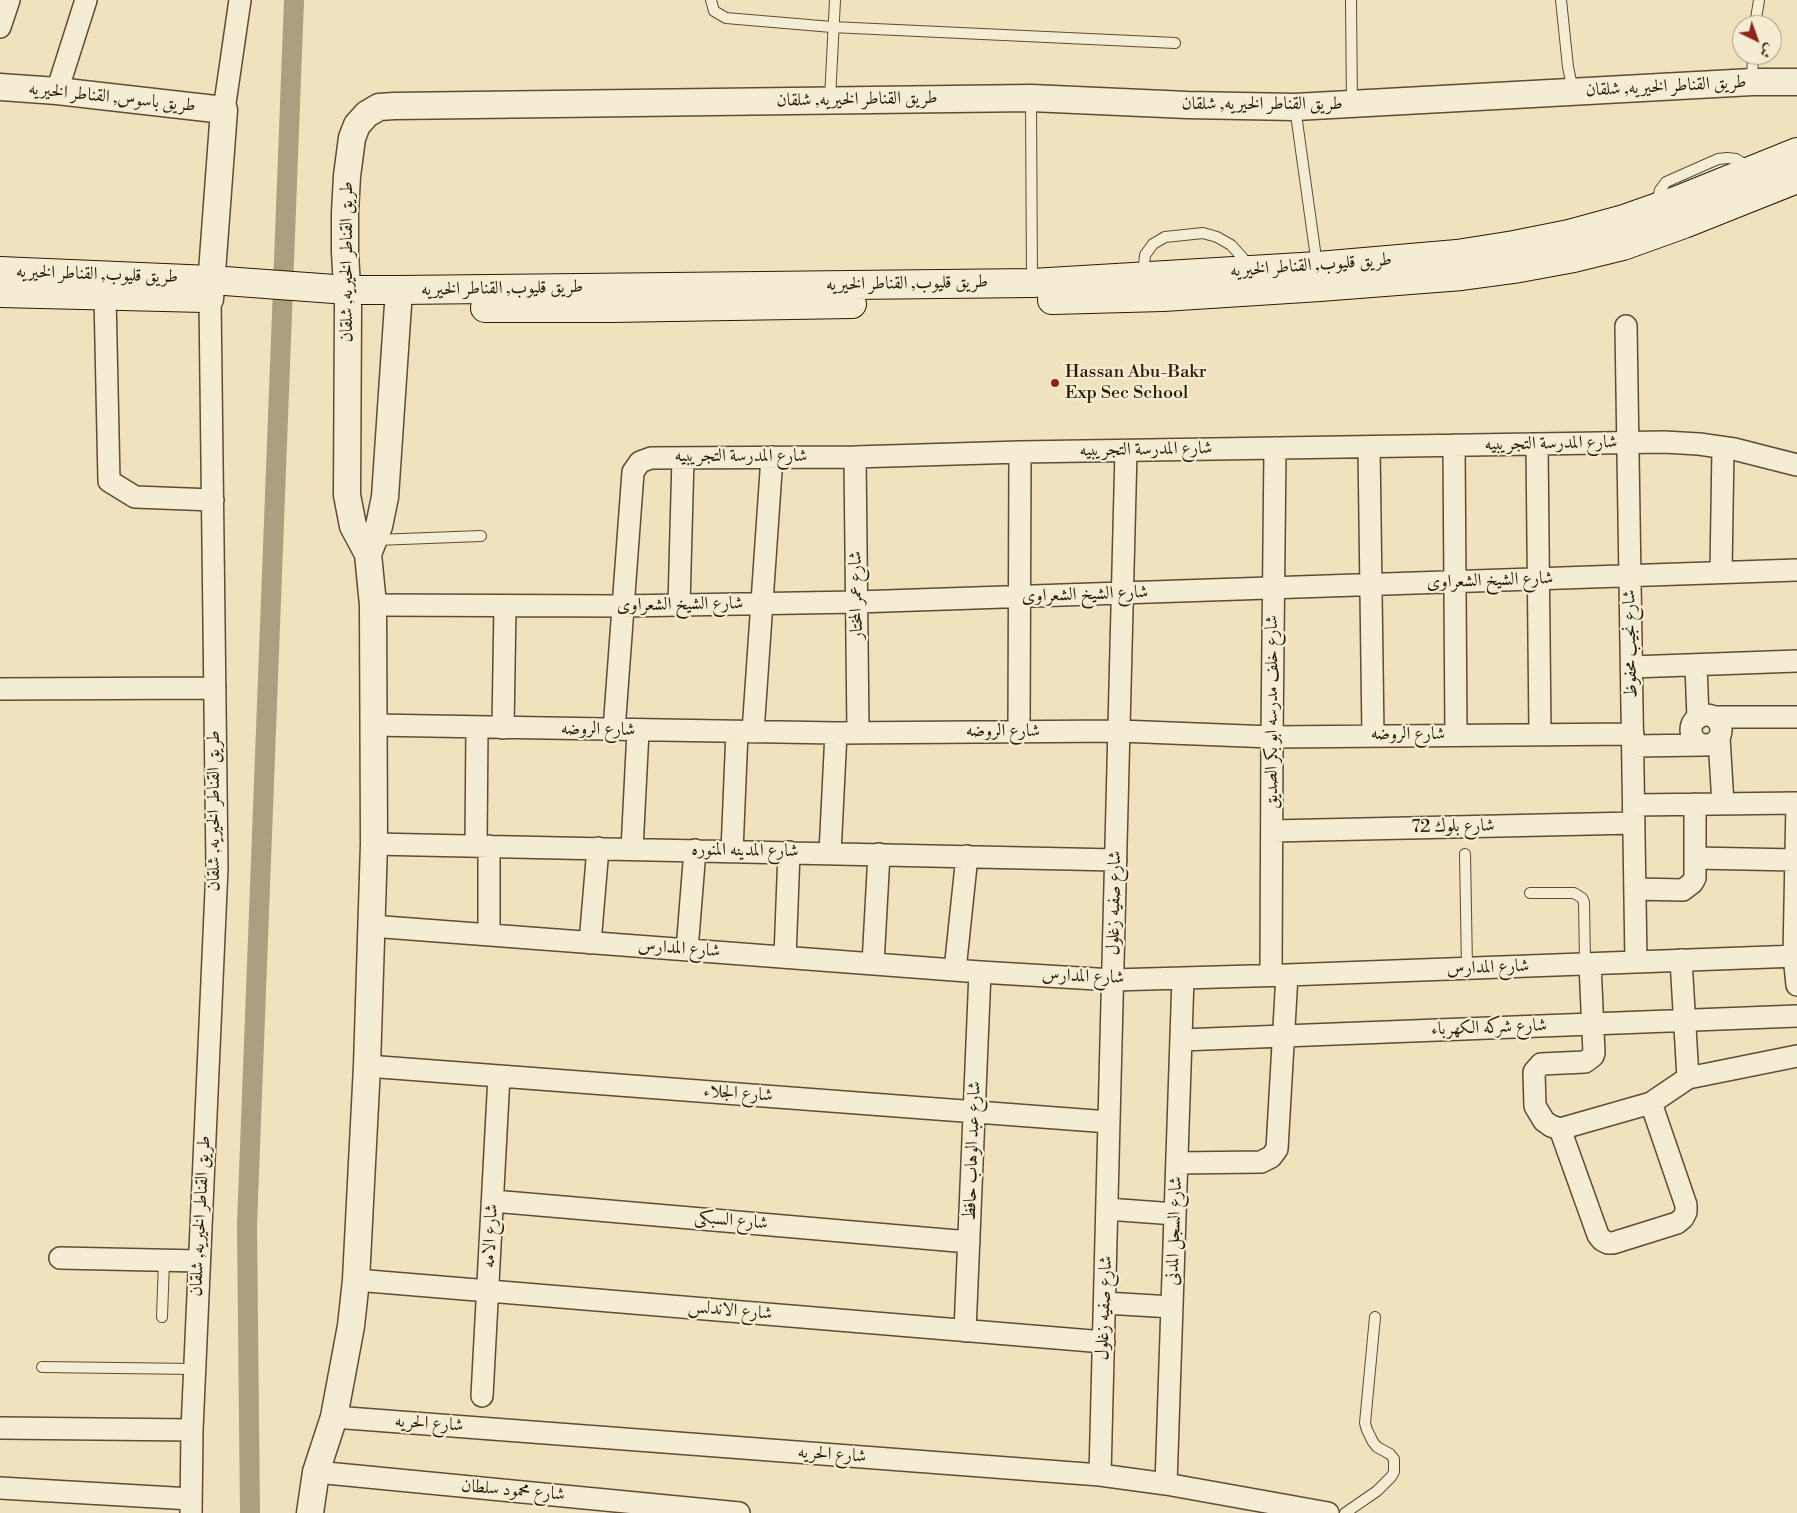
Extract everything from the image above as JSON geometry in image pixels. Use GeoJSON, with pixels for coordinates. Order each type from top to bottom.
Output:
{"type":"FeatureCollection","features":[{"type":"Feature","properties":{"kind":"main road","name":"طريق قليوب, القناطر الخيريه"},"geometry":{"type":"LineString","coordinates":[[0,271],[211,289],[337,297],[621,308],[1144,288],[1319,277],[1462,276],[1574,258],[1631,243],[1684,224],[1754,183],[1797,152]]}},
{"type":"Feature","properties":{"kind":"main road","name":"طريق قليوب, القناطر الخيريه"},"geometry":{"type":"LineString","coordinates":[[398,299],[1032,283],[1144,288],[1251,271],[1319,277],[1514,246],[1569,234],[1658,207],[1754,183],[1797,179]]}},
{"type":"Feature","properties":{"kind":"main road","name":"طريق قليوب, القناطر الخيريه"},"geometry":{"type":"LineString","coordinates":[[0,293],[105,296],[211,289]]}},
{"type":"Feature","properties":{"kind":"street"},"geometry":{"type":"LineString","coordinates":[[0,27],[9,0]]}},
{"type":"Feature","properties":{"kind":"street"},"geometry":{"type":"LineString","coordinates":[[57,91],[86,0]]}},
{"type":"Feature","properties":{"kind":"street"},"geometry":{"type":"LineString","coordinates":[[224,110],[240,0]]}},
{"type":"Feature","properties":{"kind":"street","name":"طريق القناطر الخيريه, شلقان"},"geometry":{"type":"LineString","coordinates":[[371,547],[353,526],[347,494],[337,297],[345,252],[347,176],[352,138],[357,124],[367,114],[379,108],[1032,98],[1187,106],[1296,107],[1752,82],[1797,82]]}},
{"type":"Feature","properties":{"kind":"street","name":"طريق باسوس, القناطر الخيريه"},"geometry":{"type":"LineString","coordinates":[[0,87],[57,91],[224,110]]}},
{"type":"Feature","properties":{"kind":"street","name":"طريق القناطر الخيريه, شلقان"},"geometry":{"type":"LineString","coordinates":[[191,1506],[194,1370],[217,868],[211,289],[224,110]]}},
{"type":"Feature","properties":{"kind":"street"},"geometry":{"type":"LineString","coordinates":[[105,296],[109,481],[135,497],[213,500]]}},
{"type":"Feature","properties":{"kind":"street","name":"طريق القناطر الخيريه, شلقان"},"geometry":{"type":"LineString","coordinates":[[310,1513],[316,1472],[334,1417],[349,1335],[356,1280],[367,1066],[374,844],[371,547],[383,512],[385,497],[398,299]]}},
{"type":"Feature","properties":{"kind":"street","name":"شارع نجيب محفوظ"},"geometry":{"type":"LineString","coordinates":[[1626,326],[1636,962]]}},
{"type":"Feature","properties":{"kind":"street","name":"شارع المدرسة التجريبيه"},"geometry":{"type":"LineString","coordinates":[[614,730],[633,472],[640,462],[645,459],[855,457],[1126,450],[1682,443],[1723,448],[1769,457],[1797,465]]}},
{"type":"Feature","properties":{"kind":"street"},"geometry":{"type":"LineString","coordinates":[[1537,444],[1540,734]]}},
{"type":"Feature","properties":{"kind":"street"},"geometry":{"type":"LineString","coordinates":[[1454,445],[1456,735]]}},
{"type":"Feature","properties":{"kind":"street"},"geometry":{"type":"LineString","coordinates":[[1370,447],[1373,736]]}},
{"type":"Feature","properties":{"kind":"street","name":"شارع خلف مدرسه ابو بكر الصديق"},"geometry":{"type":"LineString","coordinates":[[1177,1163],[1261,1162],[1271,1157],[1277,1149],[1283,1036],[1272,831],[1275,448]]}},
{"type":"Feature","properties":{"kind":"street"},"geometry":{"type":"LineString","coordinates":[[1722,572],[1723,448]]}},
{"type":"Feature","properties":{"kind":"street","name":"شارع صفيه زغلول"},"geometry":{"type":"LineString","coordinates":[[1100,1475],[1126,450]]}},
{"type":"Feature","properties":{"kind":"street"},"geometry":{"type":"LineString","coordinates":[[1019,732],[1020,452]]}},
{"type":"Feature","properties":{"kind":"street"},"geometry":{"type":"LineString","coordinates":[[732,851],[762,604],[772,457]]}},
{"type":"Feature","properties":{"kind":"street","name":"شارع عمر المختار"},"geometry":{"type":"LineString","coordinates":[[855,457],[858,733]]}},
{"type":"Feature","properties":{"kind":"street"},"geometry":{"type":"LineString","coordinates":[[679,605],[683,458]]}},
{"type":"Feature","properties":{"kind":"street","name":"شارع الشيخ الشعراوى"},"geometry":{"type":"LineString","coordinates":[[373,605],[622,606],[857,602],[1797,570]]}},
{"type":"Feature","properties":{"kind":"street"},"geometry":{"type":"LineString","coordinates":[[502,728],[505,606]]}},
{"type":"Feature","properties":{"kind":"street"},"geometry":{"type":"LineString","coordinates":[[1632,667],[1797,661]]}},
{"type":"Feature","properties":{"kind":"street"},"geometry":{"type":"LineString","coordinates":[[1696,665],[1706,718]]}},
{"type":"Feature","properties":{"kind":"street"},"geometry":{"type":"LineString","coordinates":[[0,689],[214,688]]}},
{"type":"Feature","properties":{"kind":"street"},"geometry":{"type":"LineString","coordinates":[[1706,718],[1797,717]]}},
{"type":"Feature","properties":{"kind":"street"},"geometry":{"type":"LineString","coordinates":[[1706,718],[1718,721],[1721,727],[1721,733],[1711,741],[1723,804]]}},
{"type":"Feature","properties":{"kind":"street","name":"شارع الروضه"},"geometry":{"type":"LineString","coordinates":[[373,725],[836,733],[1120,731],[1272,737],[1540,734],[1633,740],[1711,741]]}},
{"type":"Feature","properties":{"kind":"street"},"geometry":{"type":"LineString","coordinates":[[477,727],[489,935]]}},
{"type":"Feature","properties":{"kind":"street"},"geometry":{"type":"LineString","coordinates":[[632,849],[638,731]]}},
{"type":"Feature","properties":{"kind":"street"},"geometry":{"type":"LineString","coordinates":[[830,853],[836,733]]}},
{"type":"Feature","properties":{"kind":"street"},"geometry":{"type":"LineString","coordinates":[[1797,803],[1797,985]]}},
{"type":"Feature","properties":{"kind":"street","name":"شارع بلوك 72"},"geometry":{"type":"LineString","coordinates":[[1272,831],[1634,814],[1695,804],[1797,803]]}},
{"type":"Feature","properties":{"kind":"street"},"geometry":{"type":"LineString","coordinates":[[1635,889],[1683,890],[1692,883],[1695,878],[1695,804]]}},
{"type":"Feature","properties":{"kind":"street","name":"شارع المدينه المنوره"},"geometry":{"type":"LineString","coordinates":[[374,844],[1116,860]]}},
{"type":"Feature","properties":{"kind":"street"},"geometry":{"type":"LineString","coordinates":[[590,943],[598,848]]}},
{"type":"Feature","properties":{"kind":"street"},"geometry":{"type":"LineString","coordinates":[[687,950],[695,850]]}},
{"type":"Feature","properties":{"kind":"street"},"geometry":{"type":"LineString","coordinates":[[785,957],[789,852]]}},
{"type":"Feature","properties":{"kind":"street"},"geometry":{"type":"LineString","coordinates":[[873,964],[879,854]]}},
{"type":"Feature","properties":{"kind":"street"},"geometry":{"type":"LineString","coordinates":[[955,970],[967,856]]}},
{"type":"Feature","properties":{"kind":"street"},"geometry":{"type":"LineString","coordinates":[[1695,858],[1796,860]]}},
{"type":"Feature","properties":{"kind":"street","name":"شارع المدارس"},"geometry":{"type":"LineString","coordinates":[[371,926],[980,972],[1113,980],[1796,956]]}},
{"type":"Feature","properties":{"kind":"street"},"geometry":{"type":"LineString","coordinates":[[1681,960],[1688,1078]]}},
{"type":"Feature","properties":{"kind":"street"},"geometry":{"type":"LineString","coordinates":[[1588,964],[1594,1053],[1591,1059],[1584,1062],[1542,1064],[1534,1072],[1535,1106],[1538,1114],[1544,1121],[1560,1129],[1651,1103],[1688,1078],[1797,1056]]}},
{"type":"Feature","properties":{"kind":"street","name":"شارع عبد الوهاب حافظ"},"geometry":{"type":"LineString","coordinates":[[965,1331],[980,972]]}},
{"type":"Feature","properties":{"kind":"street","name":"شارع السجل المدنى"},"geometry":{"type":"LineString","coordinates":[[1166,1484],[1183,978]]}},
{"type":"Feature","properties":{"kind":"street","name":"شارع شركه الكهرباء"},"geometry":{"type":"LineString","coordinates":[[1181,1040],[1797,1016]]}},
{"type":"Feature","properties":{"kind":"street","name":"شارع الجلاء"},"geometry":{"type":"LineString","coordinates":[[367,1066],[1109,1122]]}},
{"type":"Feature","properties":{"kind":"street","name":"شارع الامه"},"geometry":{"type":"LineString","coordinates":[[482,1396],[499,1076]]}},
{"type":"Feature","properties":{"kind":"street"},"geometry":{"type":"LineString","coordinates":[[1560,1129],[1598,1235],[1602,1240],[1613,1243],[1677,1223],[1686,1212],[1686,1205],[1651,1103]]}},
{"type":"Feature","properties":{"kind":"street","name":"شارع السبكى"},"geometry":{"type":"LineString","coordinates":[[492,1200],[969,1242]]}},
{"type":"Feature","properties":{"kind":"street"},"geometry":{"type":"LineString","coordinates":[[1107,1208],[1175,1214]]}},
{"type":"Feature","properties":{"kind":"street"},"geometry":{"type":"LineString","coordinates":[[60,1258],[199,1261]]}},
{"type":"Feature","properties":{"kind":"street","name":"شارع الاندلس"},"geometry":{"type":"LineString","coordinates":[[356,1280],[1104,1342]]}},
{"type":"Feature","properties":{"kind":"street"},"geometry":{"type":"LineString","coordinates":[[1105,1303],[1172,1307]]}},
{"type":"Feature","properties":{"kind":"street","name":"شارع الحريه"},"geometry":{"type":"LineString","coordinates":[[334,1417],[1100,1475],[1166,1484],[1328,1513]]}},
{"type":"Feature","properties":{"kind":"street"},"geometry":{"type":"LineString","coordinates":[[0,1428],[192,1430]]}},
{"type":"Feature","properties":{"kind":"street","name":"شارع محمود سلطان"},"geometry":{"type":"LineString","coordinates":[[316,1472],[739,1513]]}},
{"type":"Feature","properties":{"kind":"street"},"geometry":{"type":"LineString","coordinates":[[0,1488],[191,1506]]}},
{"type":"Feature","properties":{"kind":"lane"},"geometry":{"type":"LineString","coordinates":[[711,0],[714,11],[726,18],[832,27],[1174,43]]}},
{"type":"Feature","properties":{"kind":"lane"},"geometry":{"type":"LineString","coordinates":[[830,100],[832,27],[835,0]]}},
{"type":"Feature","properties":{"kind":"lane"},"geometry":{"type":"LineString","coordinates":[[1351,0],[1352,104]]}},
{"type":"Feature","properties":{"kind":"lane"},"geometry":{"type":"LineString","coordinates":[[1561,0],[1568,67],[1573,92]]}},
{"type":"Feature","properties":{"kind":"lane"},"geometry":{"type":"LineString","coordinates":[[1757,15],[1759,0]]}},
{"type":"Feature","properties":{"kind":"lane"},"geometry":{"type":"LineString","coordinates":[[1752,82],[1753,65]]}},
{"type":"Feature","properties":{"kind":"lane"},"geometry":{"type":"LineString","coordinates":[[1032,98],[1032,283]]}},
{"type":"Feature","properties":{"kind":"lane"},"geometry":{"type":"LineString","coordinates":[[1296,107],[1319,277]]}},
{"type":"Feature","properties":{"kind":"lane"},"geometry":{"type":"LineString","coordinates":[[1144,288],[1145,255],[1153,244],[1165,237],[1203,233],[1217,237],[1231,245],[1251,271]]}},
{"type":"Feature","properties":{"kind":"lane"},"geometry":{"type":"LineString","coordinates":[[371,547],[480,536]]}},
{"type":"Feature","properties":{"kind":"lane"},"geometry":{"type":"LineString","coordinates":[[1465,854],[1467,968]]}},
{"type":"Feature","properties":{"kind":"lane"},"geometry":{"type":"LineString","coordinates":[[1530,893],[1574,893],[1582,898],[1584,902],[1588,964]]}},
{"type":"Feature","properties":{"kind":"lane"},"geometry":{"type":"LineString","coordinates":[[162,1317],[164,1260]]}},
{"type":"Feature","properties":{"kind":"lane"},"geometry":{"type":"LineString","coordinates":[[1344,1513],[1377,1491],[1391,1478],[1394,1472],[1394,1459],[1373,1442],[1364,1423],[1375,1316]]}},
{"type":"Feature","properties":{"kind":"lane"},"geometry":{"type":"LineString","coordinates":[[42,1367],[194,1370]]}},
{"type":"Feature","properties":{"kind":"waterway"},"geometry":{"type":"LineString","coordinates":[[250,1513],[247,1225],[294,0]]}},
{"type":"Feature","properties":{"kind":"place","name":"Hassan Abu-Bakr Exp Sec School"},"geometry":{"type":"Point","coordinates":[1055,383]}}]}
